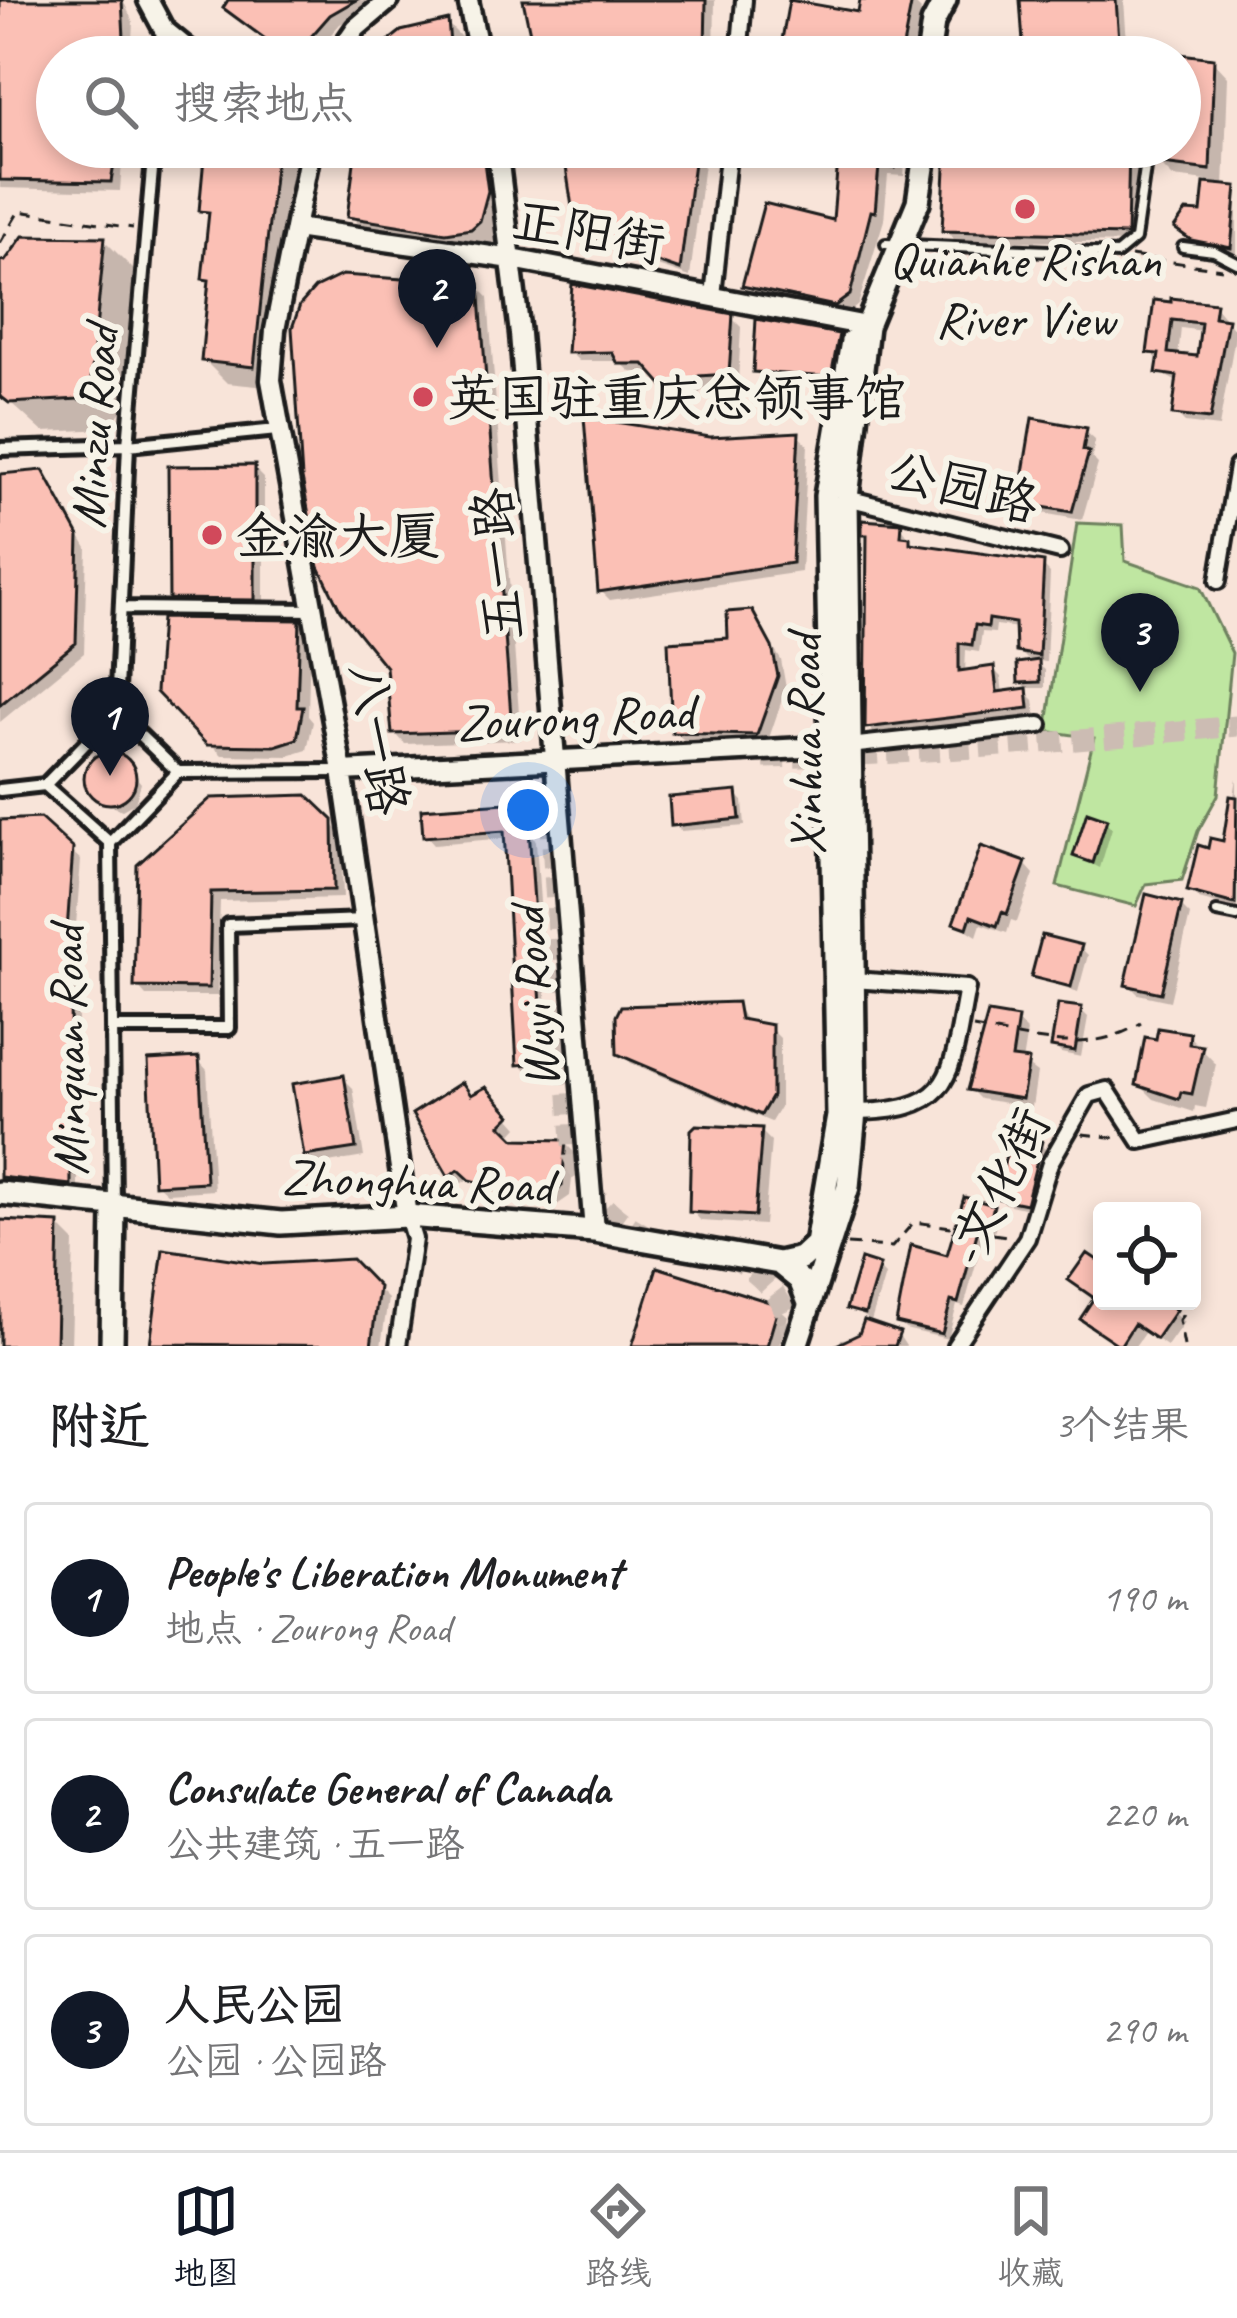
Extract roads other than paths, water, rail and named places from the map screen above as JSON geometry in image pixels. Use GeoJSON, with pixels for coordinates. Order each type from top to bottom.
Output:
{"type":"FeatureCollection","features":[{"type":"Feature","properties":{"kind":"main road"},"geometry":{"type":"LineString","coordinates":[[920,36],[933,0]]}},
{"type":"Feature","properties":{"kind":"main road"},"geometry":{"type":"LineString","coordinates":[[931,36],[945,0]]}},
{"type":"Feature","properties":{"kind":"main road","name":"Xinhua Road"},"geometry":{"type":"LineString","coordinates":[[796,1346],[848,1187],[855,1112],[853,980],[826,496],[861,324],[907,198],[911,168]]}},
{"type":"Feature","properties":{"kind":"main road","name":"Xinhua Road"},"geometry":{"type":"LineString","coordinates":[[892,244],[918,202],[923,168]]}},
{"type":"Feature","properties":{"kind":"main road","name":"Xinhua Road"},"geometry":{"type":"LineString","coordinates":[[779,1263],[801,1258],[816,1244],[838,1116],[839,746],[847,498],[861,324]]}},
{"type":"Feature","properties":{"kind":"main road","name":"Zhonghua Road"},"geometry":{"type":"LineString","coordinates":[[0,1193],[281,1223],[407,1216],[594,1231],[779,1263]]}},
{"type":"Feature","properties":{"kind":"main road","name":"Minquan Road"},"geometry":{"type":"LineString","coordinates":[[112,1346],[113,1206]]}},
{"type":"Feature","properties":{"kind":"main road"},"geometry":{"type":"LineString","coordinates":[[779,1263],[800,1280],[809,1303]]}},
{"type":"Feature","properties":{"kind":"street"},"geometry":{"type":"LineString","coordinates":[[148,0],[172,36]]}},
{"type":"Feature","properties":{"kind":"street"},"geometry":{"type":"LineString","coordinates":[[350,36],[389,0]]}},
{"type":"Feature","properties":{"kind":"street"},"geometry":{"type":"LineString","coordinates":[[468,0],[476,36]]}},
{"type":"Feature","properties":{"kind":"street"},"geometry":{"type":"LineString","coordinates":[[741,36],[744,0]]}},
{"type":"Feature","properties":{"kind":"street"},"geometry":{"type":"LineString","coordinates":[[163,36],[164,29]]}},
{"type":"Feature","properties":{"kind":"street","name":"Minzu Road"},"geometry":{"type":"LineString","coordinates":[[116,712],[128,445],[152,168]]}},
{"type":"Feature","properties":{"kind":"street","name":"八一路"},"geometry":{"type":"LineString","coordinates":[[307,168],[275,330],[271,380],[342,771],[414,1239],[398,1346]]}},
{"type":"Feature","properties":{"kind":"street","name":"五一路"},"geometry":{"type":"LineString","coordinates":[[500,168],[512,260],[555,759]]}},
{"type":"Feature","properties":{"kind":"street"},"geometry":{"type":"LineString","coordinates":[[713,296],[727,168]]}},
{"type":"Feature","properties":{"kind":"street","name":"正阳街"},"geometry":{"type":"LineString","coordinates":[[295,228],[512,260],[861,324]]}},
{"type":"Feature","properties":{"kind":"street"},"geometry":{"type":"LineString","coordinates":[[0,448],[128,445],[277,430]]}},
{"type":"Feature","properties":{"kind":"street"},"geometry":{"type":"LineString","coordinates":[[1219,581],[1237,467]]}},
{"type":"Feature","properties":{"kind":"street","name":"公园路"},"geometry":{"type":"LineString","coordinates":[[847,498],[1060,550]]}},
{"type":"Feature","properties":{"kind":"street"},"geometry":{"type":"LineString","coordinates":[[122,608],[314,610]]}},
{"type":"Feature","properties":{"kind":"street"},"geometry":{"type":"LineString","coordinates":[[0,790],[45,785],[116,712],[178,772],[110,843],[45,785]]}},
{"type":"Feature","properties":{"kind":"street"},"geometry":{"type":"LineString","coordinates":[[839,746],[1040,725]]}},
{"type":"Feature","properties":{"kind":"street","name":"Zourong Road"},"geometry":{"type":"LineString","coordinates":[[178,772],[342,771],[839,746]]}},
{"type":"Feature","properties":{"kind":"street","name":"Wuyi Road"},"geometry":{"type":"LineString","coordinates":[[555,759],[594,1231]]}},
{"type":"Feature","properties":{"kind":"street","name":"Minquan Road"},"geometry":{"type":"LineString","coordinates":[[110,843],[113,1206]]}},
{"type":"Feature","properties":{"kind":"street"},"geometry":{"type":"LineString","coordinates":[[112,1028],[229,1028],[228,925],[365,920]]}},
{"type":"Feature","properties":{"kind":"street"},"geometry":{"type":"LineString","coordinates":[[853,980],[967,988],[947,1077],[928,1102],[895,1112],[855,1112]]}},
{"type":"Feature","properties":{"kind":"street","name":"-文化街"},"geometry":{"type":"LineString","coordinates":[[956,1346],[1027,1238],[1049,1163],[1088,1095],[1106,1090],[1140,1141],[1237,1120]]}},
{"type":"Feature","properties":{"kind":"lane"},"geometry":{"type":"LineString","coordinates":[[892,244],[1117,254],[1136,239],[1145,168]]}},
{"type":"Feature","properties":{"kind":"lane"},"geometry":{"type":"LineString","coordinates":[[1183,247],[1214,251],[1234,267]]}},
{"type":"Feature","properties":{"kind":"lane"},"geometry":{"type":"LineString","coordinates":[[1217,912],[1237,916]]}},
{"type":"Feature","properties":{"kind":"tunnel"},"geometry":{"type":"LineString","coordinates":[[764,758],[941,750],[1237,726]]}},
{"type":"Feature","properties":{"kind":"tunnel"},"geometry":{"type":"LineString","coordinates":[[546,753],[573,1156],[603,1205],[651,1238]]}},
{"type":"Feature","properties":{"kind":"tunnel"},"geometry":{"type":"LineString","coordinates":[[727,1254],[773,1292],[788,1317],[793,1346]]}},
{"type":"Feature","properties":{"kind":"place","name":"Quianhe Rishan River View"},"geometry":{"type":"Point","coordinates":[1025,209]}},
{"type":"Feature","properties":{"kind":"place","name":"Consulate General of Canada"},"geometry":{"type":"Point","coordinates":[437,348]}},
{"type":"Feature","properties":{"kind":"place","name":"英国驻重庆总领事馆"},"geometry":{"type":"Point","coordinates":[423,397]}},
{"type":"Feature","properties":{"kind":"place","name":"金渝大厦"},"geometry":{"type":"Point","coordinates":[212,535]}},
{"type":"Feature","properties":{"kind":"place","name":"人民公园"},"geometry":{"type":"Point","coordinates":[1140,692]}},
{"type":"Feature","properties":{"kind":"place","name":"People's Liberation Monument"},"geometry":{"type":"Point","coordinates":[110,776]}}]}
